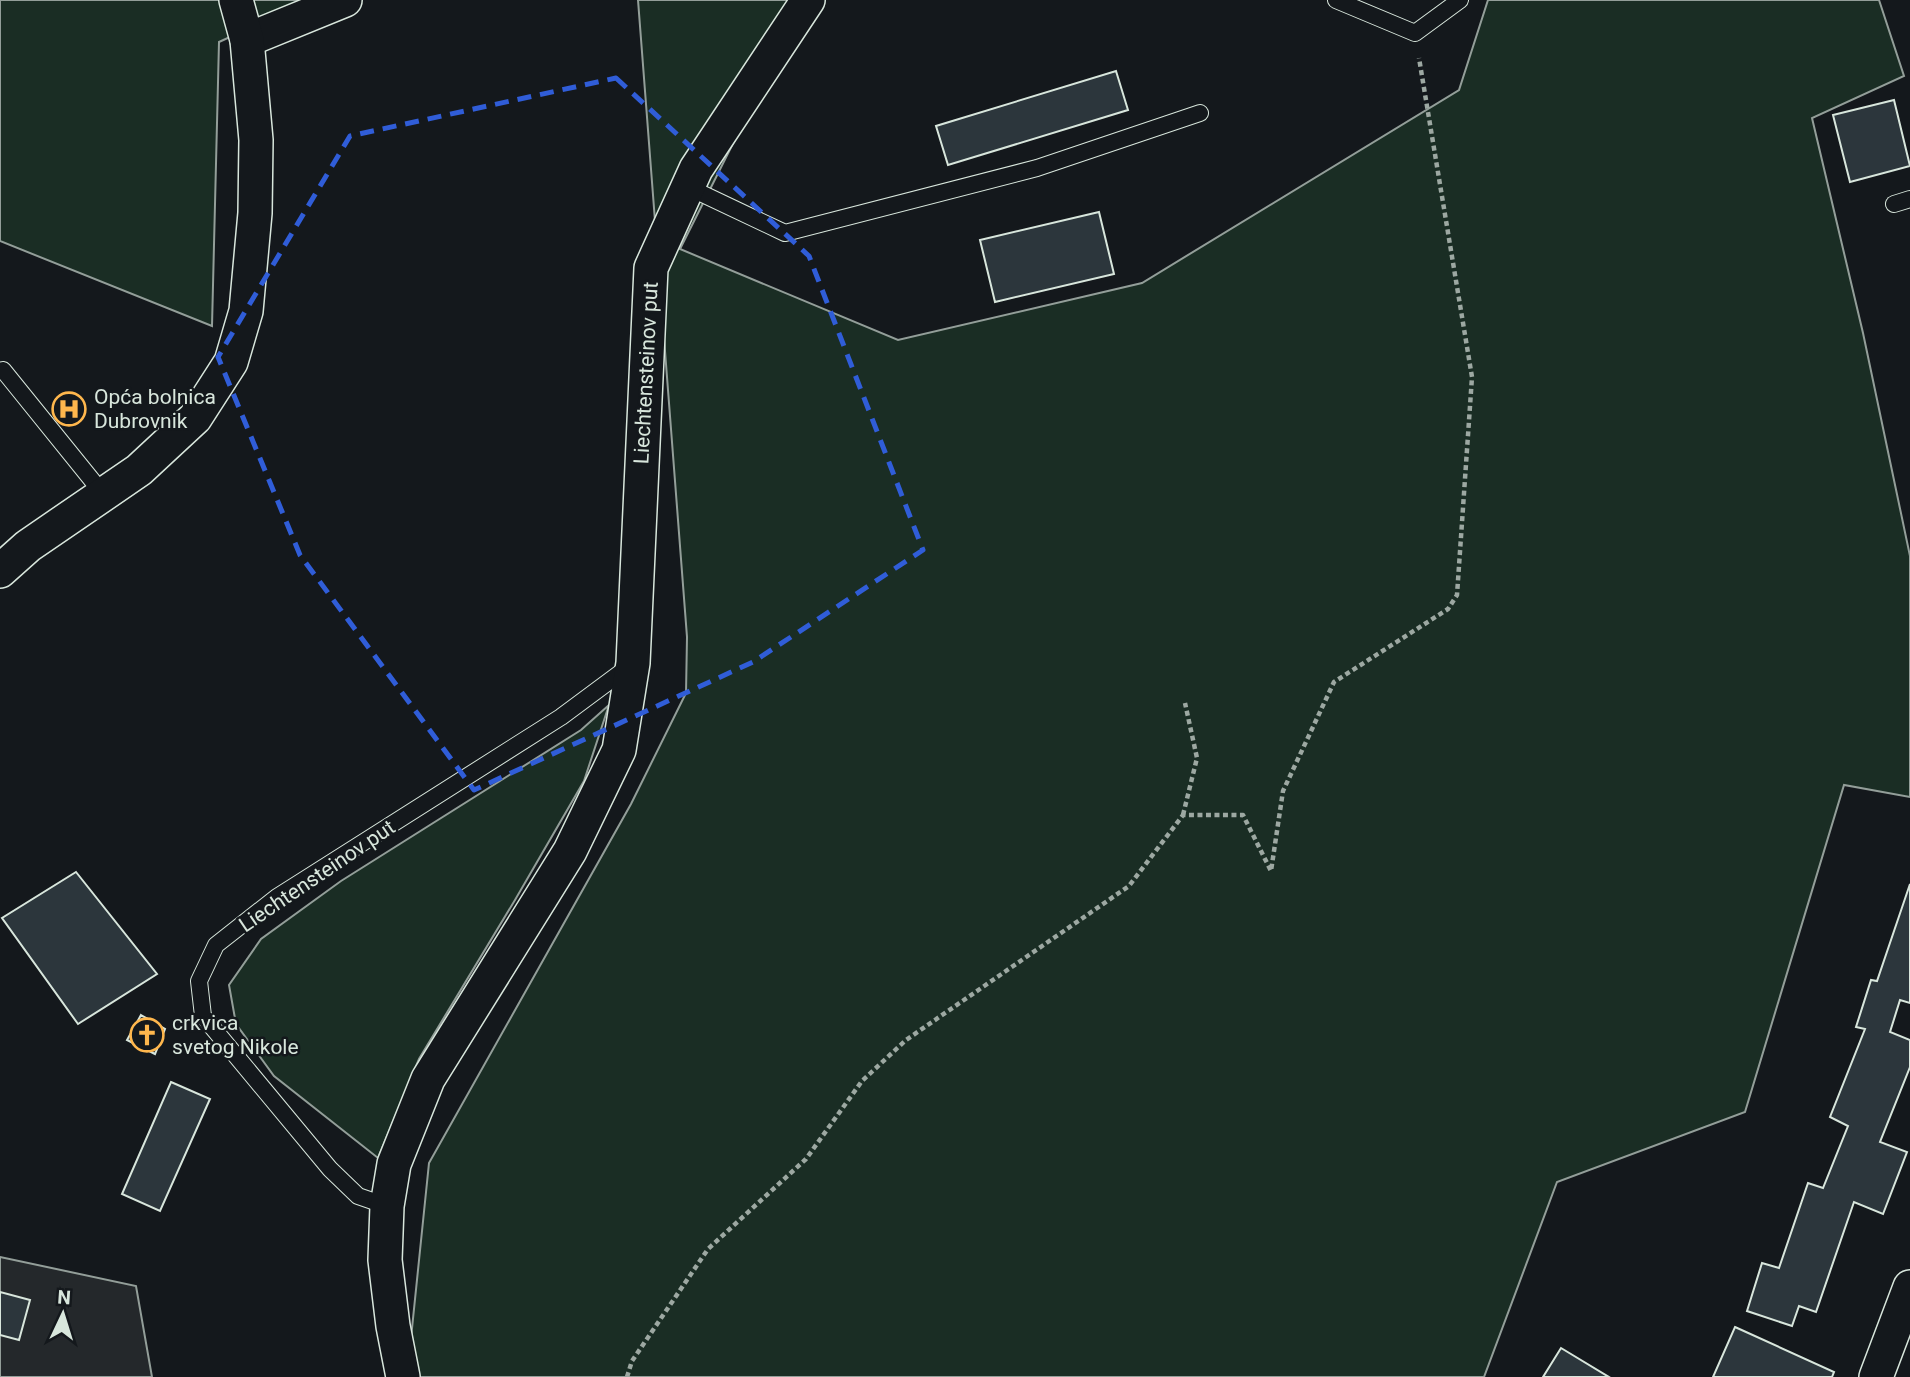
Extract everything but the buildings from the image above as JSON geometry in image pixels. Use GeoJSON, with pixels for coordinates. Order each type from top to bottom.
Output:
{"type":"FeatureCollection","features":[{"type":"Feature","properties":{"kind":"street"},"geometry":{"type":"LineString","coordinates":[[0,571],[28,547],[139,470],[194,418],[231,362],[246,311],[255,213],[256,140],[247,40],[236,0]]}},
{"type":"Feature","properties":{"kind":"street"},"geometry":{"type":"LineString","coordinates":[[247,40],[345,0]]}},
{"type":"Feature","properties":{"kind":"street","name":"Liechtensteinov put"},"geometry":{"type":"LineString","coordinates":[[403,1377],[393,1326],[385,1260],[387,1206],[394,1164],[428,1079],[570,851],[619,750],[633,663],[651,268],[696,169],[808,0]]}},
{"type":"Feature","properties":{"kind":"street"},"geometry":{"type":"LineString","coordinates":[[1876,1377],[1910,1287]]}},
{"type":"Feature","properties":{"kind":"lane"},"geometry":{"type":"LineString","coordinates":[[1336,0],[1415,33],[1460,0]]}},
{"type":"Feature","properties":{"kind":"lane"},"geometry":{"type":"LineString","coordinates":[[688,187],[785,233],[1037,168],[1200,113]]}},
{"type":"Feature","properties":{"kind":"lane"},"geometry":{"type":"LineString","coordinates":[[1894,204],[1910,198]]}},
{"type":"Feature","properties":{"kind":"lane"},"geometry":{"type":"LineString","coordinates":[[3,370],[104,495]]}},
{"type":"Feature","properties":{"kind":"lane","name":"Liechtensteinov put"},"geometry":{"type":"LineString","coordinates":[[387,1206],[358,1196],[330,1169],[203,1016],[199,981],[216,945],[277,897],[561,718],[633,663]]}},
{"type":"Feature","properties":{"kind":"path"},"geometry":{"type":"LineString","coordinates":[[1182,815],[1243,815],[1271,871],[1283,791],[1334,682],[1448,609],[1457,595],[1472,377],[1415,33]]}},
{"type":"Feature","properties":{"kind":"path"},"geometry":{"type":"LineString","coordinates":[[627,1377],[632,1362],[708,1248],[806,1159],[862,1081],[906,1040],[1129,886],[1182,815],[1197,758],[1185,703]]}},
{"type":"Feature","properties":{"kind":"highlighted area"},"geometry":{"type":"Polygon","coordinates":[[[616,78],[809,256],[923,550],[753,662],[474,790],[300,555],[218,357],[350,136],[616,78]]]}},
{"type":"Feature","properties":{"kind":"green space"},"geometry":{"type":"Polygon","coordinates":[[[0,0],[311,0],[219,42],[212,326],[0,241],[0,0]]]}},
{"type":"Feature","properties":{"kind":"green space"},"geometry":{"type":"Polygon","coordinates":[[[638,0],[805,0],[680,249],[898,340],[1142,283],[1459,90],[1488,0],[1879,0],[1904,76],[1812,118],[1863,333],[1910,556],[1910,797],[1844,785],[1745,1112],[1557,1182],[1484,1377],[407,1377],[429,1163],[631,804],[686,693],[687,637],[638,0]]]}},
{"type":"Feature","properties":{"kind":"green space"},"geometry":{"type":"Polygon","coordinates":[[[609,705],[584,781],[419,1059],[378,1158],[274,1076],[236,1024],[229,985],[261,939],[341,881],[581,730],[609,705]]]}},
{"type":"Feature","properties":{"kind":"shaded area"},"geometry":{"type":"Polygon","coordinates":[[[0,1257],[136,1286],[152,1377],[0,1377],[0,1257]]]}},
{"type":"Feature","properties":{"kind":"place","name":"Opća bolnica Dubrovnik"},"geometry":{"type":"Point","coordinates":[69,409]}},
{"type":"Feature","properties":{"kind":"place","name":"crkvica svetog Nikole"},"geometry":{"type":"Point","coordinates":[147,1035]}}]}
